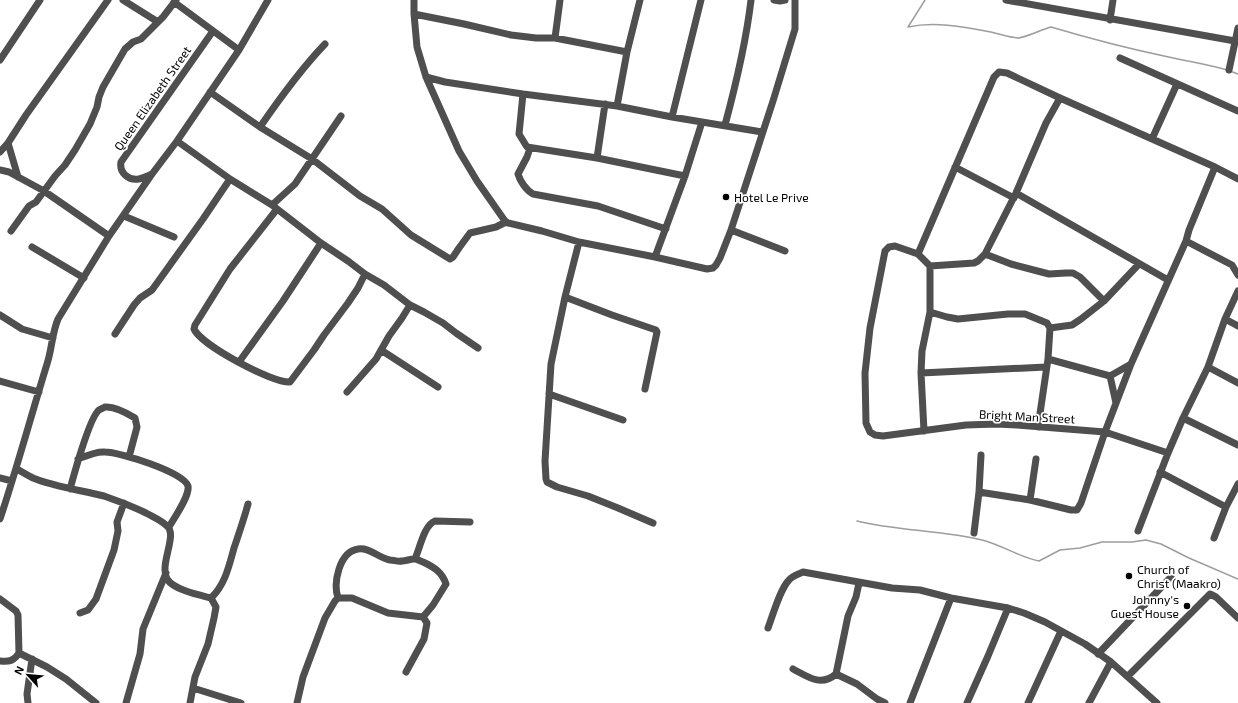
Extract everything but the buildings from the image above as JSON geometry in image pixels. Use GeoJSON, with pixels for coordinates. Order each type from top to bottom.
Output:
{"type":"FeatureCollection","features":[{"type":"Feature","properties":{"kind":"street"},"geometry":{"type":"LineString","coordinates":[[0,60],[40,0]]}},
{"type":"Feature","properties":{"kind":"street"},"geometry":{"type":"LineString","coordinates":[[0,152],[8,143],[26,115],[108,0]]}},
{"type":"Feature","properties":{"kind":"street"},"geometry":{"type":"LineString","coordinates":[[123,0],[158,22]]}},
{"type":"Feature","properties":{"kind":"street"},"geometry":{"type":"LineString","coordinates":[[414,0],[417,47],[426,77],[459,151],[477,181],[506,222],[579,242],[707,269],[713,268],[716,265],[731,230],[795,29],[795,0]]}},
{"type":"Feature","properties":{"kind":"street"},"geometry":{"type":"LineString","coordinates":[[555,38],[560,0]]}},
{"type":"Feature","properties":{"kind":"street"},"geometry":{"type":"LineString","coordinates":[[617,106],[627,52],[640,0]]}},
{"type":"Feature","properties":{"kind":"street"},"geometry":{"type":"LineString","coordinates":[[672,117],[701,0]]}},
{"type":"Feature","properties":{"kind":"street"},"geometry":{"type":"LineString","coordinates":[[725,125],[744,46],[751,0]]}},
{"type":"Feature","properties":{"kind":"street"},"geometry":{"type":"LineString","coordinates":[[774,0],[785,0]]}},
{"type":"Feature","properties":{"kind":"street"},"geometry":{"type":"LineString","coordinates":[[1006,0],[1110,20],[1235,41]]}},
{"type":"Feature","properties":{"kind":"street"},"geometry":{"type":"LineString","coordinates":[[1110,20],[1113,0]]}},
{"type":"Feature","properties":{"kind":"street"},"geometry":{"type":"LineString","coordinates":[[11,231],[29,206],[36,202],[65,165],[90,124],[97,108],[103,87],[125,49],[133,42],[141,39],[158,22],[175,1],[213,32],[239,50]]}},
{"type":"Feature","properties":{"kind":"street"},"geometry":{"type":"LineString","coordinates":[[0,519],[49,358],[54,327],[58,319],[109,236],[177,141],[239,50],[266,1]]}},
{"type":"Feature","properties":{"kind":"street"},"geometry":{"type":"LineString","coordinates":[[414,14],[511,35],[536,38],[555,38],[627,52]]}},
{"type":"Feature","properties":{"kind":"street"},"geometry":{"type":"LineString","coordinates":[[1229,70],[1238,28]]}},
{"type":"Feature","properties":{"kind":"street","name":"Queen Elizabeth Street"},"geometry":{"type":"LineString","coordinates":[[152,174],[142,178],[132,179],[121,171],[121,162],[213,32]]}},
{"type":"Feature","properties":{"kind":"street"},"geometry":{"type":"LineString","coordinates":[[260,127],[284,92],[325,44]]}},
{"type":"Feature","properties":{"kind":"street"},"geometry":{"type":"LineString","coordinates":[[1120,58],[1238,111]]}},
{"type":"Feature","properties":{"kind":"street"},"geometry":{"type":"LineString","coordinates":[[924,431],[921,373],[922,351],[930,312],[930,266],[918,254],[994,76],[999,72],[1007,73],[1215,167],[1238,179]]}},
{"type":"Feature","properties":{"kind":"street"},"geometry":{"type":"LineString","coordinates":[[426,77],[445,82],[523,94],[605,104],[762,132]]}},
{"type":"Feature","properties":{"kind":"street"},"geometry":{"type":"LineString","coordinates":[[1152,139],[1177,84]]}},
{"type":"Feature","properties":{"kind":"street"},"geometry":{"type":"LineString","coordinates":[[210,92],[260,127],[312,159],[360,196],[382,209],[411,235],[450,259],[470,233],[496,227],[506,222]]}},
{"type":"Feature","properties":{"kind":"street"},"geometry":{"type":"LineString","coordinates":[[523,94],[519,134],[524,143],[530,148],[597,158],[685,176]]}},
{"type":"Feature","properties":{"kind":"street"},"geometry":{"type":"LineString","coordinates":[[930,266],[974,263],[985,254],[1015,196],[1046,123],[1060,98]]}},
{"type":"Feature","properties":{"kind":"street"},"geometry":{"type":"LineString","coordinates":[[597,158],[605,104]]}},
{"type":"Feature","properties":{"kind":"street"},"geometry":{"type":"LineString","coordinates":[[341,116],[295,184],[276,200],[274,207],[230,269],[195,325],[194,329],[200,338],[239,362],[259,373],[290,382],[348,303],[365,274]]}},
{"type":"Feature","properties":{"kind":"street"},"geometry":{"type":"LineString","coordinates":[[655,257],[685,176],[702,122]]}},
{"type":"Feature","properties":{"kind":"street"},"geometry":{"type":"LineString","coordinates":[[177,141],[230,179],[274,207],[321,244],[384,285],[410,305],[443,323],[478,348]]}},
{"type":"Feature","properties":{"kind":"street"},"geometry":{"type":"LineString","coordinates":[[8,143],[18,177]]}},
{"type":"Feature","properties":{"kind":"street"},"geometry":{"type":"LineString","coordinates":[[530,148],[518,174],[528,190],[533,194],[593,204],[666,229]]}},
{"type":"Feature","properties":{"kind":"street"},"geometry":{"type":"LineString","coordinates":[[955,167],[1015,196],[1168,280]]}},
{"type":"Feature","properties":{"kind":"street"},"geometry":{"type":"LineString","coordinates":[[979,492],[1030,500],[1071,510],[1077,510],[1081,503],[1105,432],[1131,364],[1186,241],[1189,230],[1215,167]]}},
{"type":"Feature","properties":{"kind":"street"},"geometry":{"type":"LineString","coordinates":[[0,170],[9,172],[44,191],[109,236]]}},
{"type":"Feature","properties":{"kind":"street"},"geometry":{"type":"LineString","coordinates":[[115,334],[134,305],[140,298],[152,290],[230,179]]}},
{"type":"Feature","properties":{"kind":"street"},"geometry":{"type":"LineString","coordinates":[[124,216],[174,237]]}},
{"type":"Feature","properties":{"kind":"street"},"geometry":{"type":"LineString","coordinates":[[731,230],[785,251]]}},
{"type":"Feature","properties":{"kind":"street"},"geometry":{"type":"LineString","coordinates":[[1186,241],[1235,265],[1238,275]]}},
{"type":"Feature","properties":{"kind":"street"},"geometry":{"type":"LineString","coordinates":[[579,242],[565,297],[551,364],[545,475],[547,482],[557,487],[588,496],[653,523]]}},
{"type":"Feature","properties":{"kind":"street"},"geometry":{"type":"LineString","coordinates":[[239,362],[283,301],[321,244]]}},
{"type":"Feature","properties":{"kind":"street","name":"Bright Man Street"},"geometry":{"type":"LineString","coordinates":[[918,254],[894,246],[889,247],[885,251],[870,328],[865,373],[866,423],[870,432],[879,436],[884,436],[966,425],[996,424],[1105,432],[1168,453]]}},
{"type":"Feature","properties":{"kind":"street"},"geometry":{"type":"LineString","coordinates":[[32,247],[84,278]]}},
{"type":"Feature","properties":{"kind":"street"},"geometry":{"type":"LineString","coordinates":[[985,254],[1011,264],[1049,274],[1066,272],[1073,273],[1080,277],[1104,301]]}},
{"type":"Feature","properties":{"kind":"street"},"geometry":{"type":"LineString","coordinates":[[1050,328],[1072,325],[1104,301],[1139,264]]}},
{"type":"Feature","properties":{"kind":"street"},"geometry":{"type":"LineString","coordinates":[[1138,531],[1160,472],[1183,418],[1208,366],[1225,319],[1238,291]]}},
{"type":"Feature","properties":{"kind":"street"},"geometry":{"type":"LineString","coordinates":[[565,297],[658,332],[645,389]]}},
{"type":"Feature","properties":{"kind":"street"},"geometry":{"type":"LineString","coordinates":[[347,392],[372,364],[410,305]]}},
{"type":"Feature","properties":{"kind":"street"},"geometry":{"type":"LineString","coordinates":[[930,312],[958,319],[1008,314],[1026,314],[1047,323],[1050,328],[1047,363],[1038,427]]}},
{"type":"Feature","properties":{"kind":"street"},"geometry":{"type":"LineString","coordinates":[[0,315],[22,330],[53,338]]}},
{"type":"Feature","properties":{"kind":"street"},"geometry":{"type":"LineString","coordinates":[[1225,319],[1238,326]]}},
{"type":"Feature","properties":{"kind":"street"},"geometry":{"type":"LineString","coordinates":[[381,350],[438,387]]}},
{"type":"Feature","properties":{"kind":"street"},"geometry":{"type":"LineString","coordinates":[[921,373],[1047,363],[1110,376],[1131,364]]}},
{"type":"Feature","properties":{"kind":"street"},"geometry":{"type":"LineString","coordinates":[[1208,366],[1238,383]]}},
{"type":"Feature","properties":{"kind":"street"},"geometry":{"type":"LineString","coordinates":[[1110,376],[1116,403]]}},
{"type":"Feature","properties":{"kind":"street"},"geometry":{"type":"LineString","coordinates":[[0,381],[39,392]]}},
{"type":"Feature","properties":{"kind":"street"},"geometry":{"type":"LineString","coordinates":[[549,394],[623,420]]}},
{"type":"Feature","properties":{"kind":"street"},"geometry":{"type":"LineString","coordinates":[[70,489],[78,459],[92,422],[100,409],[106,407],[114,409],[135,418],[137,427],[129,457]]}},
{"type":"Feature","properties":{"kind":"street"},"geometry":{"type":"LineString","coordinates":[[1183,418],[1238,445]]}},
{"type":"Feature","properties":{"kind":"street"},"geometry":{"type":"LineString","coordinates":[[78,459],[100,452],[105,452],[153,464],[186,481],[188,495],[169,527]]}},
{"type":"Feature","properties":{"kind":"street"},"geometry":{"type":"LineString","coordinates":[[974,533],[979,492],[981,455]]}},
{"type":"Feature","properties":{"kind":"street"},"geometry":{"type":"LineString","coordinates":[[1030,500],[1036,459]]}},
{"type":"Feature","properties":{"kind":"street"},"geometry":{"type":"LineString","coordinates":[[16,469],[34,478],[124,503],[160,520],[169,527],[171,534],[165,567],[167,579],[183,590],[211,598],[216,607],[208,644],[195,677],[190,703]]}},
{"type":"Feature","properties":{"kind":"street"},"geometry":{"type":"LineString","coordinates":[[1160,472],[1226,507]]}},
{"type":"Feature","properties":{"kind":"street"},"geometry":{"type":"LineString","coordinates":[[0,478],[12,481]]}},
{"type":"Feature","properties":{"kind":"street"},"geometry":{"type":"LineString","coordinates":[[1214,538],[1226,507],[1238,484]]}},
{"type":"Feature","properties":{"kind":"street"},"geometry":{"type":"LineString","coordinates":[[80,613],[88,610],[96,599],[114,550],[118,531],[117,522],[124,503]]}},
{"type":"Feature","properties":{"kind":"street"},"geometry":{"type":"LineString","coordinates":[[211,598],[217,593],[225,578],[248,504]]}},
{"type":"Feature","properties":{"kind":"street"},"geometry":{"type":"LineString","coordinates":[[416,559],[428,524],[435,520],[470,522]]}},
{"type":"Feature","properties":{"kind":"street"},"geometry":{"type":"LineString","coordinates":[[338,598],[336,591],[339,569],[350,552],[358,549],[366,550],[386,559],[403,561],[416,559],[434,566],[443,577],[446,584],[433,605],[423,617]]}},
{"type":"Feature","properties":{"kind":"street"},"geometry":{"type":"LineString","coordinates":[[768,628],[784,587],[795,575],[803,572],[892,588],[920,590],[951,598],[1008,608],[1045,622],[1085,644],[1111,662],[1158,703]]}},
{"type":"Feature","properties":{"kind":"street"},"geometry":{"type":"LineString","coordinates":[[126,703],[140,654],[143,629],[166,573]]}},
{"type":"Feature","properties":{"kind":"street"},"geometry":{"type":"LineString","coordinates":[[1098,654],[1171,578]]}},
{"type":"Feature","properties":{"kind":"street"},"geometry":{"type":"LineString","coordinates":[[792,669],[811,678],[823,681],[830,679],[836,674],[848,616],[856,597],[859,582]]}},
{"type":"Feature","properties":{"kind":"street"},"geometry":{"type":"LineString","coordinates":[[1128,676],[1210,594],[1216,596],[1238,618]]}},
{"type":"Feature","properties":{"kind":"street"},"geometry":{"type":"LineString","coordinates":[[297,703],[303,677],[325,618],[338,598],[352,598],[388,613],[423,617],[427,623],[424,639],[406,672]]}},
{"type":"Feature","properties":{"kind":"street"},"geometry":{"type":"LineString","coordinates":[[910,703],[951,598]]}},
{"type":"Feature","properties":{"kind":"street"},"geometry":{"type":"LineString","coordinates":[[0,599],[16,611],[18,615],[19,653],[16,658],[9,661],[0,661]]}},
{"type":"Feature","properties":{"kind":"street"},"geometry":{"type":"LineString","coordinates":[[967,703],[1008,608]]}},
{"type":"Feature","properties":{"kind":"street"},"geometry":{"type":"LineString","coordinates":[[1028,703],[1061,631]]}},
{"type":"Feature","properties":{"kind":"street"},"geometry":{"type":"LineString","coordinates":[[19,653],[66,679],[95,703]]}},
{"type":"Feature","properties":{"kind":"street"},"geometry":{"type":"LineString","coordinates":[[28,703],[27,694],[32,659]]}},
{"type":"Feature","properties":{"kind":"street"},"geometry":{"type":"LineString","coordinates":[[1088,703],[1111,662]]}},
{"type":"Feature","properties":{"kind":"street"},"geometry":{"type":"LineString","coordinates":[[836,674],[857,684],[882,702]]}},
{"type":"Feature","properties":{"kind":"street"},"geometry":{"type":"LineString","coordinates":[[193,688],[241,703]]}},
{"type":"Feature","properties":{"kind":"waterway"},"geometry":{"type":"LineString","coordinates":[[908,27],[925,0]]}},
{"type":"Feature","properties":{"kind":"waterway"},"geometry":{"type":"LineString","coordinates":[[908,27],[918,25],[950,25],[1019,38],[1051,27],[1121,46],[1227,70]]}},
{"type":"Feature","properties":{"kind":"waterway"},"geometry":{"type":"LineString","coordinates":[[1230,71],[1238,74]]}},
{"type":"Feature","properties":{"kind":"waterway"},"geometry":{"type":"LineString","coordinates":[[857,521],[888,527],[951,534],[982,540],[1024,557],[1039,561],[1060,550],[1080,548],[1102,542],[1132,542],[1146,540],[1161,544],[1238,579]]}},
{"type":"Feature","properties":{"kind":"place","name":"Hotel Le Prive"},"geometry":{"type":"Point","coordinates":[726,197]}},
{"type":"Feature","properties":{"kind":"place","name":"Church of Christ (Maakro)"},"geometry":{"type":"Point","coordinates":[1129,576]}},
{"type":"Feature","properties":{"kind":"place","name":"Johnny's Guest House"},"geometry":{"type":"Point","coordinates":[1187,606]}}]}
